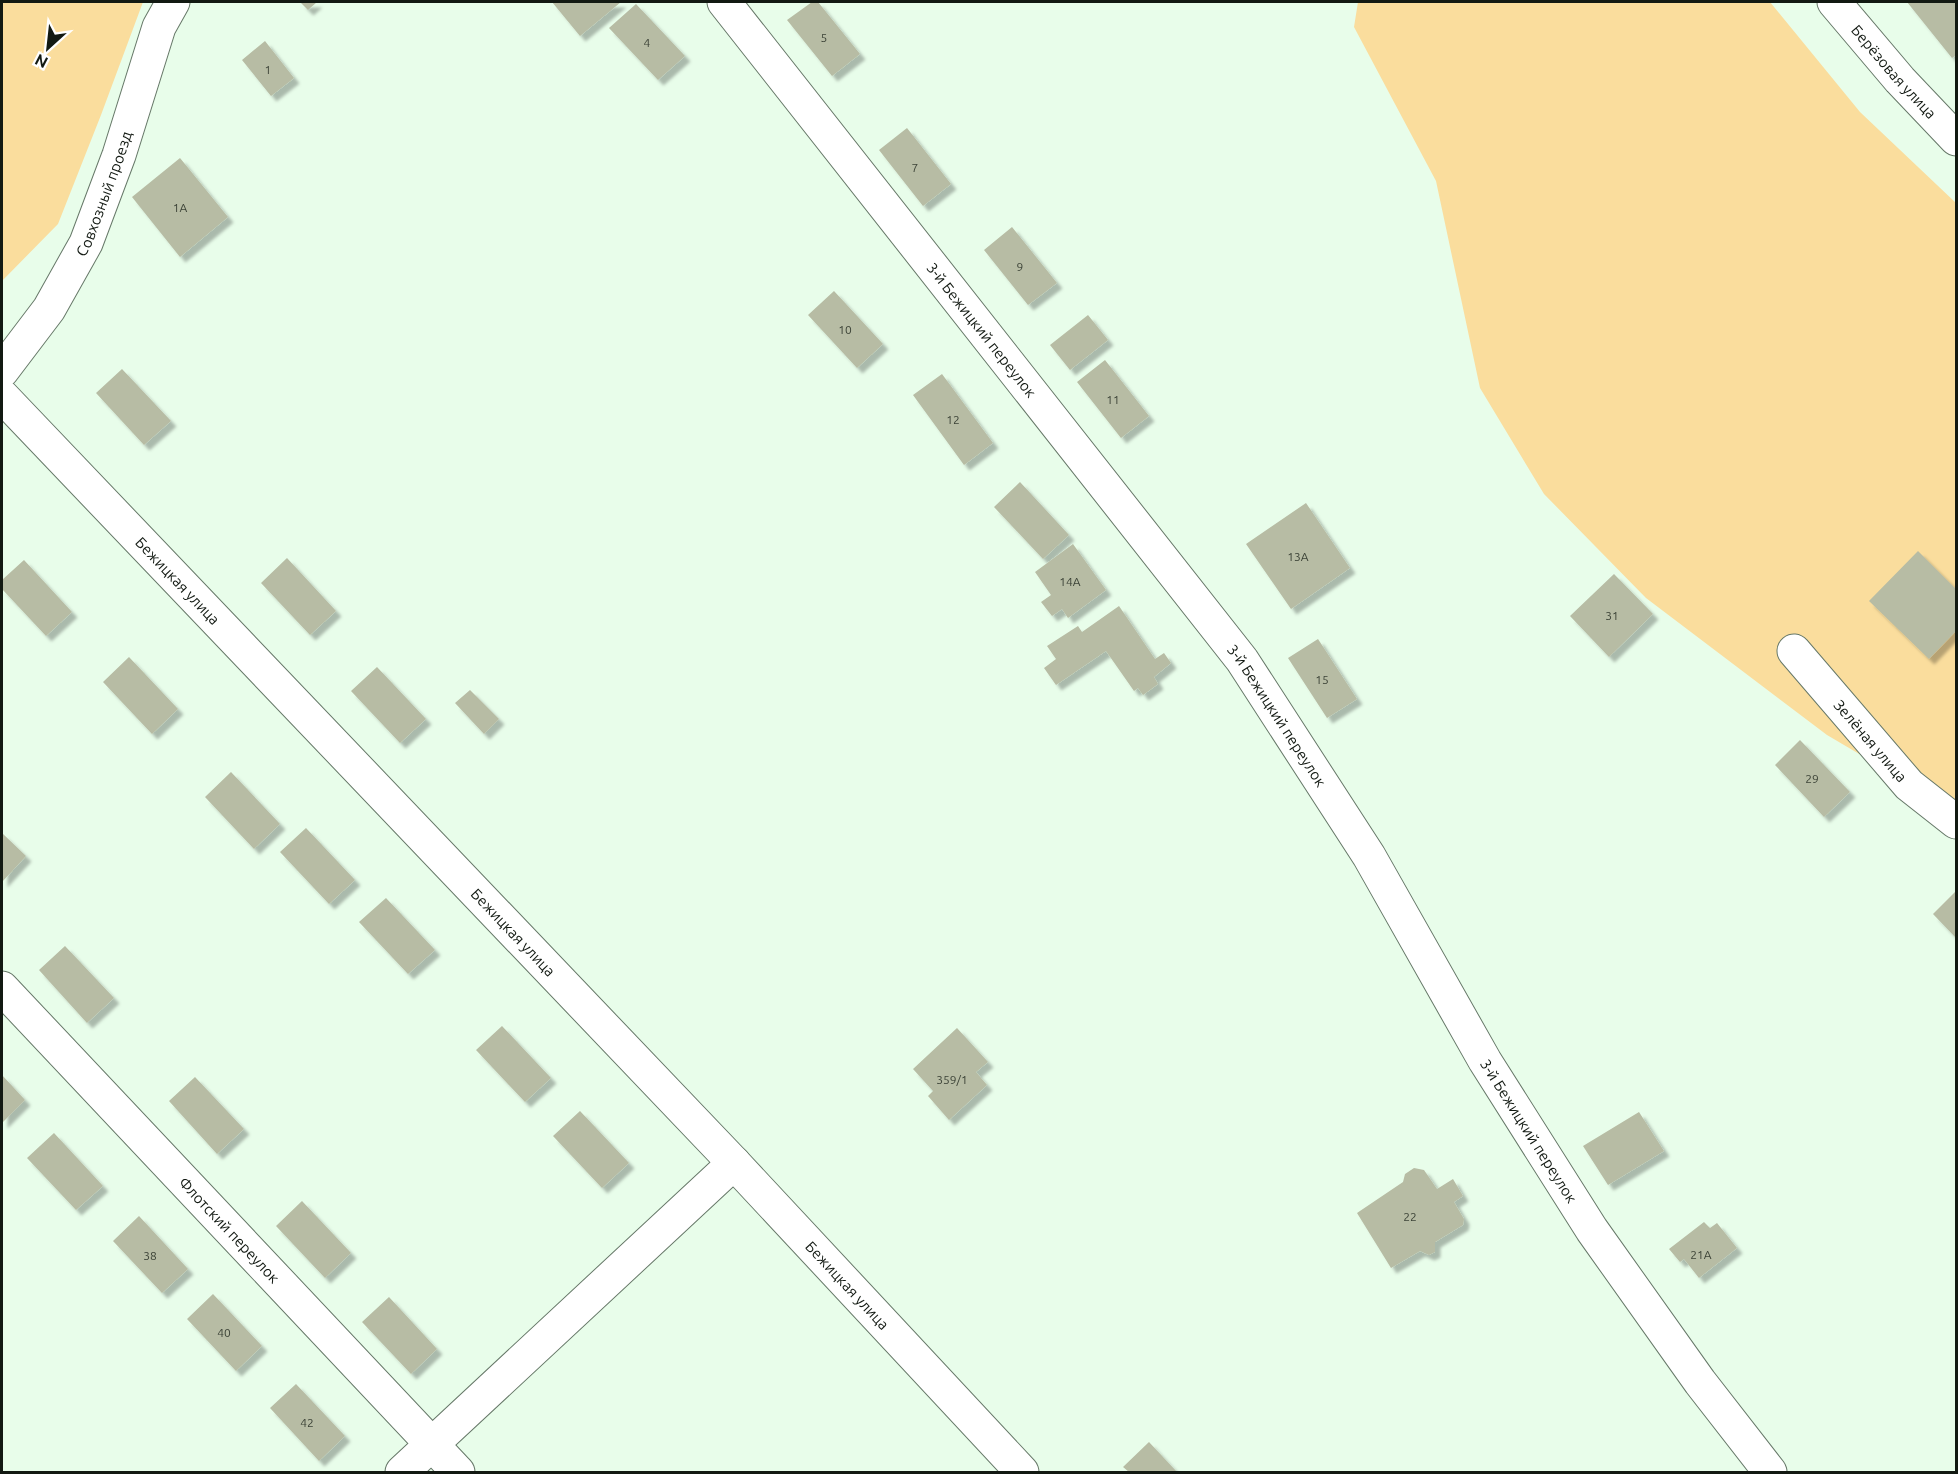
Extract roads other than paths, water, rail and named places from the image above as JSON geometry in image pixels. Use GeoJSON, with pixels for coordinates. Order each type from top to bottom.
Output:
{"type":"FeatureCollection","features":[{"type":"Feature","properties":{"kind":"street","name":"Совхозный проезд"},"geometry":{"type":"LineString","coordinates":[[2,371],[49,309],[86,243],[119,155],[159,27],[173,2]]}},
{"type":"Feature","properties":{"kind":"street","name":"3-й Бежицкий переулок"},"geometry":{"type":"LineString","coordinates":[[724,2],[1242,660],[1369,856],[1485,1061],[1592,1230],[1700,1382],[1770,1473]]}},
{"type":"Feature","properties":{"kind":"street","name":"Берёзовая улица"},"geometry":{"type":"LineString","coordinates":[[1834,2],[1900,80],[1956,138]]}},
{"type":"Feature","properties":{"kind":"street","name":"Бежицкая улица"},"geometry":{"type":"LineString","coordinates":[[2,396],[734,1163],[1022,1473]]}},
{"type":"Feature","properties":{"kind":"street","name":"Зелёная улица"},"geometry":{"type":"LineString","coordinates":[[1794,651],[1909,785],[1956,822]]}},
{"type":"Feature","properties":{"kind":"street","name":"Флотский переулок"},"geometry":{"type":"LineString","coordinates":[[2,988],[458,1473]]}},
{"type":"Feature","properties":{"kind":"street"},"geometry":{"type":"LineString","coordinates":[[402,1473],[734,1163]]}}]}
